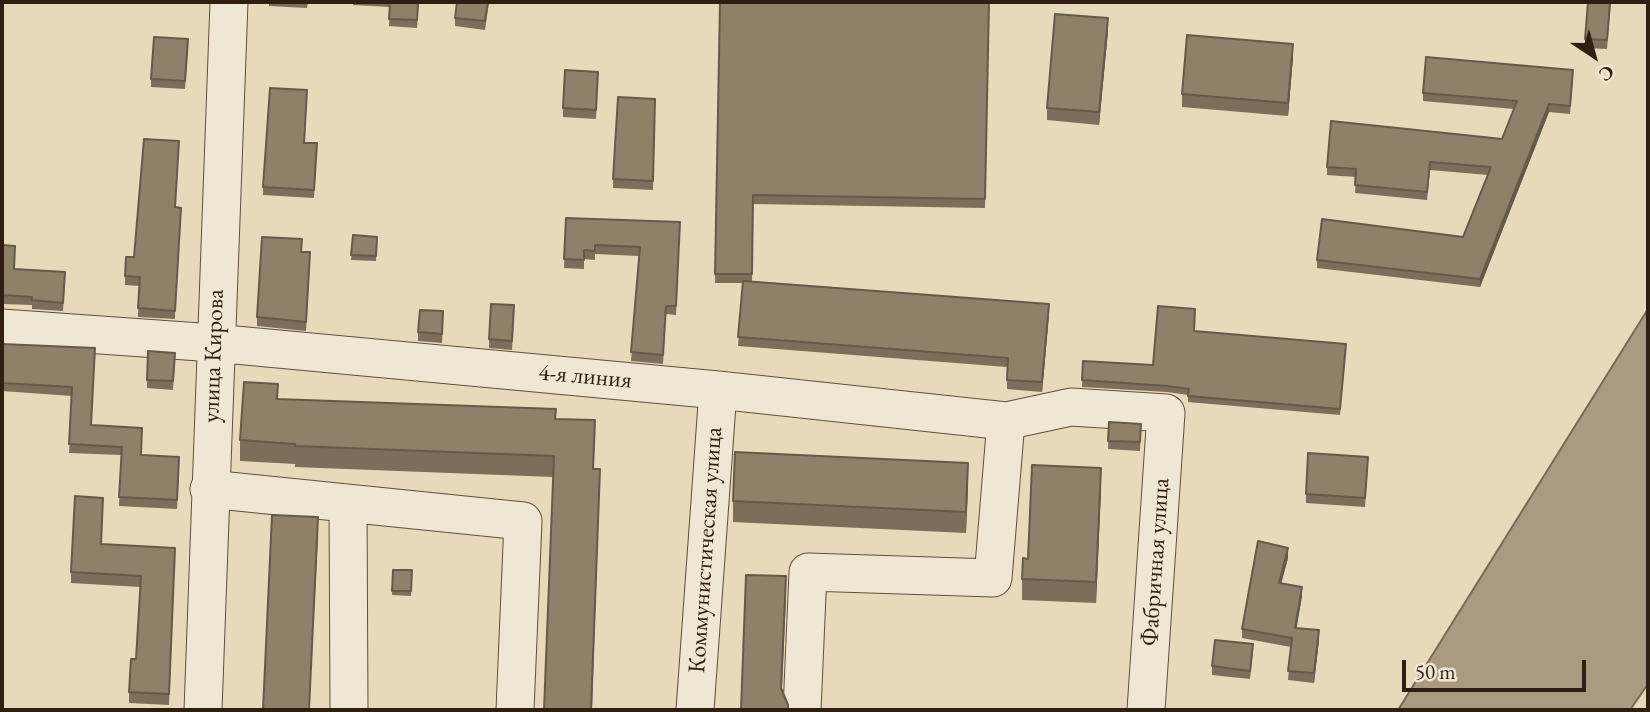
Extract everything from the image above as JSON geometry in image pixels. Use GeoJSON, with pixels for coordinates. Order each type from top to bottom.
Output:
{"type":"FeatureCollection","features":[{"type":"Feature","properties":{"kind":"street","name":"улица Кирова"},"geometry":{"type":"LineString","coordinates":[[203,710],[214,343],[229,2]]}},
{"type":"Feature","properties":{"kind":"street","name":"4-я линия"},"geometry":{"type":"LineString","coordinates":[[2,328],[214,343],[718,390],[1006,421],[1071,407],[1166,413]]}},
{"type":"Feature","properties":{"kind":"street","name":"Коммунистическая улица"},"geometry":{"type":"LineString","coordinates":[[695,710],[718,390]]}},
{"type":"Feature","properties":{"kind":"street","name":"Фабричная улица"},"geometry":{"type":"LineString","coordinates":[[1146,710],[1166,413]]}},
{"type":"Feature","properties":{"kind":"street"},"geometry":{"type":"LineString","coordinates":[[802,710],[808,572],[993,579],[1006,421]]}},
{"type":"Feature","properties":{"kind":"street"},"geometry":{"type":"LineString","coordinates":[[209,489],[523,521],[515,710]]}},
{"type":"Feature","properties":{"kind":"street"},"geometry":{"type":"LineString","coordinates":[[348,503],[348,710]]}},
{"type":"Feature","properties":{"kind":"shaded area"},"geometry":{"type":"Polygon","coordinates":[[[1648,309],[1648,684],[1630,710],[1398,710],[1648,309]]]}},
{"type":"Feature","properties":{"kind":"building"},"geometry":{"type":"Polygon","coordinates":[[[390,2],[418,2],[417,20],[389,19],[390,2]]]}},
{"type":"Feature","properties":{"kind":"building"},"geometry":{"type":"Polygon","coordinates":[[[457,2],[488,2],[485,21],[455,18],[457,2]]]}},
{"type":"Feature","properties":{"kind":"building"},"geometry":{"type":"Polygon","coordinates":[[[720,2],[989,2],[985,199],[753,195],[752,274],[715,274],[720,2]]]}},
{"type":"Feature","properties":{"kind":"building"},"geometry":{"type":"Polygon","coordinates":[[[1588,2],[1610,2],[1607,40],[1585,39],[1588,2]]]}},
{"type":"Feature","properties":{"kind":"building"},"geometry":{"type":"Polygon","coordinates":[[[1055,14],[1108,18],[1099,112],[1047,108],[1055,14]]]}},
{"type":"Feature","properties":{"kind":"building"},"geometry":{"type":"Polygon","coordinates":[[[1187,35],[1293,44],[1288,103],[1182,94],[1187,35]]]}},
{"type":"Feature","properties":{"kind":"building"},"geometry":{"type":"Polygon","coordinates":[[[154,37],[188,39],[185,81],[151,79],[154,37]]]}},
{"type":"Feature","properties":{"kind":"building"},"geometry":{"type":"Polygon","coordinates":[[[1426,57],[1573,70],[1570,106],[1549,104],[1480,279],[1317,260],[1322,219],[1463,237],[1491,167],[1430,162],[1427,192],[1355,185],[1356,169],[1327,167],[1331,121],[1502,139],[1517,101],[1423,93],[1426,57]]]}},
{"type":"Feature","properties":{"kind":"building"},"geometry":{"type":"Polygon","coordinates":[[[565,70],[598,72],[596,110],[563,108],[565,70]]]}},
{"type":"Feature","properties":{"kind":"building"},"geometry":{"type":"Polygon","coordinates":[[[270,88],[307,90],[304,143],[317,143],[314,190],[263,187],[270,88]]]}},
{"type":"Feature","properties":{"kind":"building"},"geometry":{"type":"Polygon","coordinates":[[[618,97],[655,99],[653,181],[613,179],[618,97]]]}},
{"type":"Feature","properties":{"kind":"building"},"geometry":{"type":"Polygon","coordinates":[[[144,139],[179,141],[175,207],[181,208],[175,311],[138,308],[140,277],[125,276],[126,257],[134,257],[144,139]]]}},
{"type":"Feature","properties":{"kind":"building"},"geometry":{"type":"Polygon","coordinates":[[[566,218],[680,222],[676,306],[666,306],[663,355],[631,352],[640,247],[595,245],[595,251],[584,250],[584,260],[564,259],[566,218]]]}},
{"type":"Feature","properties":{"kind":"building"},"geometry":{"type":"Polygon","coordinates":[[[353,235],[377,237],[376,256],[351,255],[353,235]]]}},
{"type":"Feature","properties":{"kind":"building"},"geometry":{"type":"Polygon","coordinates":[[[262,237],[302,239],[301,252],[310,252],[306,322],[257,317],[262,237]]]}},
{"type":"Feature","properties":{"kind":"building"},"geometry":{"type":"Polygon","coordinates":[[[2,245],[15,246],[14,269],[65,272],[63,303],[2,295],[2,245]]]}},
{"type":"Feature","properties":{"kind":"building"},"geometry":{"type":"Polygon","coordinates":[[[743,281],[1049,304],[1042,382],[1007,380],[1008,358],[738,337],[743,281]]]}},
{"type":"Feature","properties":{"kind":"building"},"geometry":{"type":"Polygon","coordinates":[[[491,304],[514,305],[512,341],[489,339],[491,304]]]}},
{"type":"Feature","properties":{"kind":"building"},"geometry":{"type":"Polygon","coordinates":[[[1158,306],[1195,309],[1194,331],[1346,344],[1340,409],[1188,396],[1189,389],[1082,380],[1083,361],[1153,365],[1158,306]]]}},
{"type":"Feature","properties":{"kind":"building"},"geometry":{"type":"Polygon","coordinates":[[[420,310],[443,311],[442,334],[418,332],[420,310]]]}},
{"type":"Feature","properties":{"kind":"building"},"geometry":{"type":"Polygon","coordinates":[[[2,344],[95,348],[91,425],[142,428],[141,455],[179,457],[177,500],[119,497],[122,447],[69,444],[72,387],[2,383],[2,344]]]}},
{"type":"Feature","properties":{"kind":"building"},"geometry":{"type":"Polygon","coordinates":[[[148,351],[175,353],[173,381],[147,380],[148,351]]]}},
{"type":"Feature","properties":{"kind":"building"},"geometry":{"type":"Polygon","coordinates":[[[244,382],[278,384],[277,399],[556,409],[555,419],[595,420],[593,469],[600,469],[591,710],[544,710],[554,456],[295,446],[240,440],[244,382]]]}},
{"type":"Feature","properties":{"kind":"building"},"geometry":{"type":"Polygon","coordinates":[[[1109,422],[1141,424],[1140,442],[1108,441],[1109,422]]]}},
{"type":"Feature","properties":{"kind":"building"},"geometry":{"type":"Polygon","coordinates":[[[735,452],[968,463],[966,512],[733,501],[735,452]]]}},
{"type":"Feature","properties":{"kind":"building"},"geometry":{"type":"Polygon","coordinates":[[[1308,453],[1368,457],[1365,498],[1306,494],[1308,453]]]}},
{"type":"Feature","properties":{"kind":"building"},"geometry":{"type":"Polygon","coordinates":[[[1032,465],[1101,468],[1096,582],[1022,579],[1023,558],[1028,559],[1032,465]]]}},
{"type":"Feature","properties":{"kind":"building"},"geometry":{"type":"Polygon","coordinates":[[[75,496],[103,498],[101,544],[175,548],[169,694],[129,692],[131,659],[136,659],[141,576],[71,572],[75,496]]]}},
{"type":"Feature","properties":{"kind":"building"},"geometry":{"type":"Polygon","coordinates":[[[272,515],[318,517],[309,710],[263,710],[272,515]]]}},
{"type":"Feature","properties":{"kind":"building"},"geometry":{"type":"Polygon","coordinates":[[[1258,541],[1288,548],[1279,583],[1302,587],[1295,628],[1319,630],[1314,673],[1288,671],[1292,638],[1242,629],[1258,541]]]}},
{"type":"Feature","properties":{"kind":"building"},"geometry":{"type":"Polygon","coordinates":[[[393,570],[412,570],[411,591],[392,591],[393,570]]]}},
{"type":"Feature","properties":{"kind":"building"},"geometry":{"type":"Polygon","coordinates":[[[746,575],[786,576],[781,688],[788,710],[741,710],[746,575]]]}},
{"type":"Feature","properties":{"kind":"building"},"geometry":{"type":"Polygon","coordinates":[[[1215,640],[1253,644],[1250,671],[1212,666],[1215,640]]]}}]}
